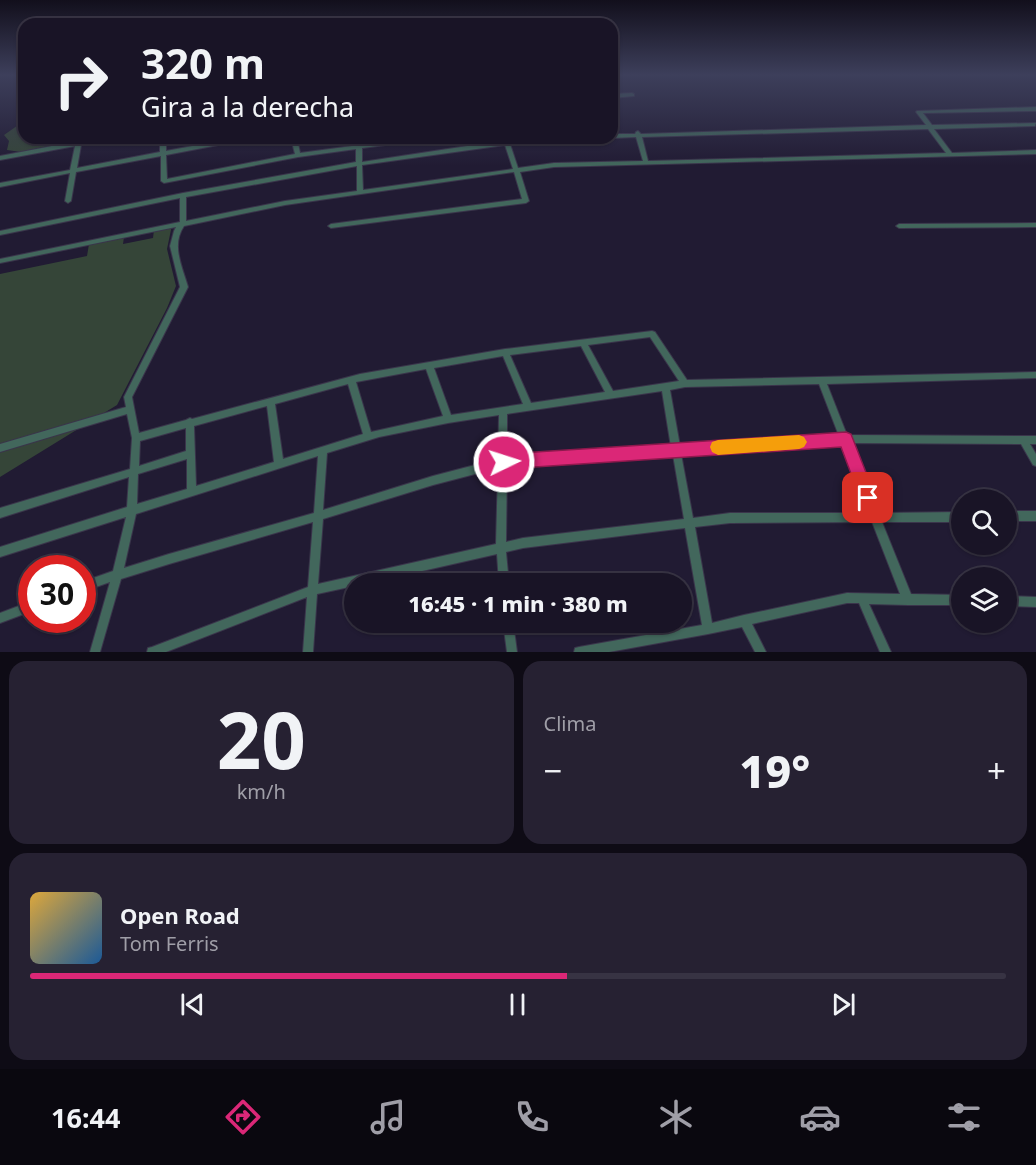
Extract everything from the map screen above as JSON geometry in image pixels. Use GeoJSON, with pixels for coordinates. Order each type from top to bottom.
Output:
{"type":"FeatureCollection","features":[{"type":"Feature","properties":{"kind":"street"},"geometry":{"type":"LineString","coordinates":[[1021,109],[1035,123]]}},
{"type":"Feature","properties":{"kind":"street"},"geometry":{"type":"LineString","coordinates":[[949,153],[919,112],[1036,109]]}},
{"type":"Feature","properties":{"kind":"street"},"geometry":{"type":"LineString","coordinates":[[618,135],[1035,123]]}},
{"type":"Feature","properties":{"kind":"street"},"geometry":{"type":"LineString","coordinates":[[638,134],[646,163]]}},
{"type":"Feature","properties":{"kind":"street"},"geometry":{"type":"LineString","coordinates":[[0,158],[73,144]]}},
{"type":"Feature","properties":{"kind":"street"},"geometry":{"type":"LineString","coordinates":[[68,201],[78,144]]}},
{"type":"Feature","properties":{"kind":"street"},"geometry":{"type":"LineString","coordinates":[[163,144],[164,181],[298,155],[381,144]]}},
{"type":"Feature","properties":{"kind":"street"},"geometry":{"type":"LineString","coordinates":[[0,185],[214,144]]}},
{"type":"Feature","properties":{"kind":"street"},"geometry":{"type":"LineString","coordinates":[[295,144],[298,155]]}},
{"type":"Feature","properties":{"kind":"street"},"geometry":{"type":"LineString","coordinates":[[0,233],[186,194],[360,162],[492,144]]}},
{"type":"Feature","properties":{"kind":"street"},"geometry":{"type":"LineString","coordinates":[[331,226],[526,201],[518,170],[508,144]]}},
{"type":"Feature","properties":{"kind":"street"},"geometry":{"type":"LineString","coordinates":[[359,147],[360,191]]}},
{"type":"Feature","properties":{"kind":"street"},"geometry":{"type":"LineString","coordinates":[[0,261],[183,222],[360,191],[584,163],[1036,152]]}},
{"type":"Feature","properties":{"kind":"street"},"geometry":{"type":"LineString","coordinates":[[95,652],[132,510],[136,438],[127,402],[129,393],[184,287],[173,246],[177,231],[183,222],[188,177]]}},
{"type":"Feature","properties":{"kind":"street"},"geometry":{"type":"LineString","coordinates":[[899,226],[1036,225]]}},
{"type":"Feature","properties":{"kind":"street"},"geometry":{"type":"LineString","coordinates":[[136,438],[351,379],[505,352],[652,334],[685,384]]}},
{"type":"Feature","properties":{"kind":"street"},"geometry":{"type":"LineString","coordinates":[[583,342],[610,394]]}},
{"type":"Feature","properties":{"kind":"street"},"geometry":{"type":"LineString","coordinates":[[505,352],[528,406]]}},
{"type":"Feature","properties":{"kind":"street"},"geometry":{"type":"LineString","coordinates":[[429,365],[448,419]]}},
{"type":"Feature","properties":{"kind":"street"},"geometry":{"type":"LineString","coordinates":[[0,552],[368,436],[448,419],[685,384],[1036,375]]}},
{"type":"Feature","properties":{"kind":"street"},"geometry":{"type":"LineString","coordinates":[[351,379],[368,436]]}},
{"type":"Feature","properties":{"kind":"street"},"geometry":{"type":"LineString","coordinates":[[821,380],[908,600]]}},
{"type":"Feature","properties":{"kind":"street"},"geometry":{"type":"LineString","coordinates":[[665,387],[708,629]]}},
{"type":"Feature","properties":{"kind":"street"},"geometry":{"type":"LineString","coordinates":[[271,401],[279,464]]}},
{"type":"Feature","properties":{"kind":"street"},"geometry":{"type":"LineString","coordinates":[[0,448],[130,409]]}},
{"type":"Feature","properties":{"kind":"street"},"geometry":{"type":"LineString","coordinates":[[503,410],[501,547],[503,573]]}},
{"type":"Feature","properties":{"kind":"street"},"geometry":{"type":"LineString","coordinates":[[190,422],[192,492]]}},
{"type":"Feature","properties":{"kind":"street"},"geometry":{"type":"LineString","coordinates":[[96,582],[319,516],[454,473],[504,462],[846,439],[1036,440]]}},
{"type":"Feature","properties":{"kind":"street"},"geometry":{"type":"LineString","coordinates":[[1023,439],[1036,462]]}},
{"type":"Feature","properties":{"kind":"street"},"geometry":{"type":"LineString","coordinates":[[308,652],[323,450]]}},
{"type":"Feature","properties":{"kind":"street"},"geometry":{"type":"LineString","coordinates":[[0,513],[191,454]]}},
{"type":"Feature","properties":{"kind":"street"},"geometry":{"type":"LineString","coordinates":[[1017,516],[1036,516]]}},
{"type":"Feature","properties":{"kind":"street"},"geometry":{"type":"LineString","coordinates":[[152,652],[313,590],[501,547],[730,518],[951,517]]}},
{"type":"Feature","properties":{"kind":"street"},"geometry":{"type":"LineString","coordinates":[[579,652],[708,629],[847,598],[951,600]]}},
{"type":"Feature","properties":{"kind":"street"},"geometry":{"type":"LineString","coordinates":[[862,599],[886,652]]}},
{"type":"Feature","properties":{"kind":"street"},"geometry":{"type":"LineString","coordinates":[[1017,601],[1036,602]]}},
{"type":"Feature","properties":{"kind":"street"},"geometry":{"type":"LineString","coordinates":[[0,618],[18,611]]}},
{"type":"Feature","properties":{"kind":"street"},"geometry":{"type":"LineString","coordinates":[[744,620],[760,652]]}},
{"type":"Feature","properties":{"kind":"street"},"geometry":{"type":"LineString","coordinates":[[509,633],[512,652]]}},
{"type":"Feature","properties":{"kind":"green space"},"geometry":{"type":"Polygon","coordinates":[[[18,125],[18,144],[49,144],[21,152],[7,150],[9,141],[4,135],[18,125]]]}},
{"type":"Feature","properties":{"kind":"green space"},"geometry":{"type":"Polygon","coordinates":[[[172,225],[167,249],[176,286],[117,405],[0,477],[0,274],[87,256],[89,244],[124,237],[123,244],[153,238],[154,230],[172,225]]]}},
{"type":"Feature","properties":{"kind":"slow traffic"},"geometry":{"type":"LineString","coordinates":[[718,447],[799,442]]}},
{"type":"Feature","properties":{"kind":"route"},"geometry":{"type":"LineString","coordinates":[[504,462],[846,439],[868,498]]}}]}
